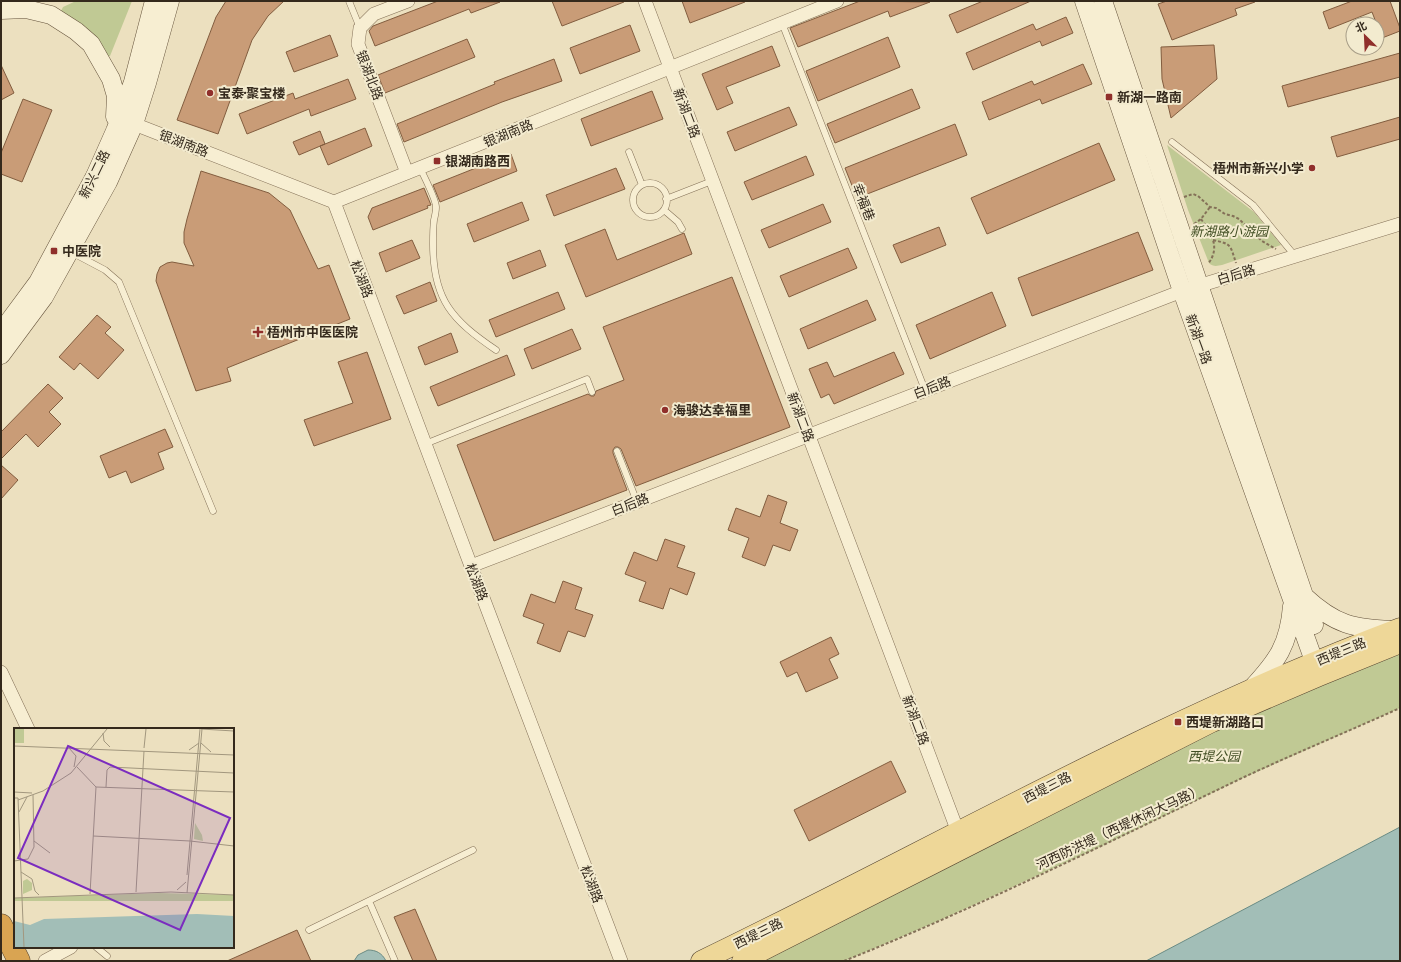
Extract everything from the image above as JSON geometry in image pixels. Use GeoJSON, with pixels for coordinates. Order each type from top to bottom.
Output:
{"type":"FeatureCollection","features":[{"type":"Feature","properties":{"kind":"highway"},"geometry":{"type":"LineString","coordinates":[[1,925],[15,954]]}},
{"type":"Feature","properties":{"kind":"main road","name":"西堤三路"},"geometry":{"type":"LineString","coordinates":[[742,961],[1322,666],[1399,634]]}},
{"type":"Feature","properties":{"kind":"main road","name":"西堤三路"},"geometry":{"type":"LineString","coordinates":[[701,961],[1133,744],[1252,688],[1322,666]]}},
{"type":"Feature","properties":{"kind":"street"},"geometry":{"type":"LineString","coordinates":[[1,9],[19,1]]}},
{"type":"Feature","properties":{"kind":"street","name":"新兴二路"},"geometry":{"type":"LineString","coordinates":[[1,332],[38,282],[95,176],[115,131],[133,82],[154,1]]}},
{"type":"Feature","properties":{"kind":"street","name":"新兴二路"},"geometry":{"type":"LineString","coordinates":[[1,355],[44,297],[108,182],[134,124],[148,83],[170,1]]}},
{"type":"Feature","properties":{"kind":"street"},"geometry":{"type":"LineString","coordinates":[[360,28],[374,14],[408,1]]}},
{"type":"Feature","properties":{"kind":"street","name":"新湖二路"},"geometry":{"type":"LineString","coordinates":[[645,1],[958,832]]}},
{"type":"Feature","properties":{"kind":"street","name":"银湖南路"},"geometry":{"type":"LineString","coordinates":[[134,124],[334,202],[782,23],[818,4],[836,1]]}},
{"type":"Feature","properties":{"kind":"street","name":"新湖一路"},"geometry":{"type":"LineString","coordinates":[[1084,1],[1182,291],[1298,598],[1322,666]]}},
{"type":"Feature","properties":{"kind":"street","name":"新湖一路"},"geometry":{"type":"LineString","coordinates":[[1103,1],[1198,281],[1298,598]]}},
{"type":"Feature","properties":{"kind":"street"},"geometry":{"type":"LineString","coordinates":[[1,9],[26,9],[51,15],[76,31],[91,44],[111,79],[116,96],[115,131]]}},
{"type":"Feature","properties":{"kind":"street","name":"银湖北路"},"geometry":{"type":"LineString","coordinates":[[360,28],[358,44],[407,173]]}},
{"type":"Feature","properties":{"kind":"street","name":"松湖路"},"geometry":{"type":"LineString","coordinates":[[334,202],[424,444],[622,961]]}},
{"type":"Feature","properties":{"kind":"street","name":"白后路"},"geometry":{"type":"LineString","coordinates":[[471,566],[1182,291],[1198,281],[1240,273],[1292,253],[1400,224]]}},
{"type":"Feature","properties":{"kind":"street"},"geometry":{"type":"LineString","coordinates":[[1252,688],[1274,662],[1285,642],[1298,598],[1353,627],[1399,634]]}},
{"type":"Feature","properties":{"kind":"street"},"geometry":{"type":"LineString","coordinates":[[1,672],[28,728]]}},
{"type":"Feature","properties":{"kind":"street"},"geometry":{"type":"LineString","coordinates":[[45,961],[69,948]]}},
{"type":"Feature","properties":{"kind":"lane"},"geometry":{"type":"LineString","coordinates":[[349,1],[360,28]]}},
{"type":"Feature","properties":{"kind":"lane","name":"幸福巷"},"geometry":{"type":"LineString","coordinates":[[782,23],[925,390]]}},
{"type":"Feature","properties":{"kind":"lane"},"geometry":{"type":"LineString","coordinates":[[1172,142],[1253,204],[1292,253]]}},
{"type":"Feature","properties":{"kind":"lane"},"geometry":{"type":"LineString","coordinates":[[628,152],[642,186]]}},
{"type":"Feature","properties":{"kind":"lane"},"geometry":{"type":"LineString","coordinates":[[420,168],[436,207],[433,227],[433,256],[440,292],[453,315],[480,340],[496,350]]}},
{"type":"Feature","properties":{"kind":"lane"},"geometry":{"type":"LineString","coordinates":[[666,199],[712,182]]}},
{"type":"Feature","properties":{"kind":"lane"},"geometry":{"type":"LineString","coordinates":[[653,184],[658,186],[665,194],[666,199],[664,210],[650,217],[644,216],[636,209],[633,198],[634,193],[642,186],[653,184]]}},
{"type":"Feature","properties":{"kind":"lane"},"geometry":{"type":"LineString","coordinates":[[664,210],[678,222],[682,229]]}},
{"type":"Feature","properties":{"kind":"lane"},"geometry":{"type":"LineString","coordinates":[[69,252],[105,270],[119,282],[213,511]]}},
{"type":"Feature","properties":{"kind":"lane"},"geometry":{"type":"LineString","coordinates":[[424,444],[587,379],[592,392]]}},
{"type":"Feature","properties":{"kind":"lane"},"geometry":{"type":"LineString","coordinates":[[616,451],[637,502]]}},
{"type":"Feature","properties":{"kind":"lane"},"geometry":{"type":"LineString","coordinates":[[309,930],[473,850]]}},
{"type":"Feature","properties":{"kind":"lane"},"geometry":{"type":"LineString","coordinates":[[369,901],[395,961]]}},
{"type":"Feature","properties":{"kind":"lane"},"geometry":{"type":"LineString","coordinates":[[97,948],[107,956]]}},
{"type":"Feature","properties":{"kind":"path"},"geometry":{"type":"LineString","coordinates":[[1171,201],[1193,194],[1198,196],[1210,207],[1216,208],[1224,214],[1239,219],[1258,238],[1273,248],[1292,253]]}},
{"type":"Feature","properties":{"kind":"path"},"geometry":{"type":"LineString","coordinates":[[1180,231],[1201,219],[1210,207]]}},
{"type":"Feature","properties":{"kind":"path"},"geometry":{"type":"LineString","coordinates":[[1198,281],[1212,258],[1213,240],[1212,233],[1201,219]]}},
{"type":"Feature","properties":{"kind":"path"},"geometry":{"type":"LineString","coordinates":[[1213,240],[1230,245],[1240,273]]}},
{"type":"Feature","properties":{"kind":"path","name":"河西防洪堤（西堤休闲大马路）"},"geometry":{"type":"LineString","coordinates":[[844,961],[1102,846],[1242,779],[1400,708]]}},
{"type":"Feature","properties":{"kind":"green space"},"geometry":{"type":"Polygon","coordinates":[[[76,1],[132,1],[110,56],[106,57],[61,11],[63,7],[76,1]]]}},
{"type":"Feature","properties":{"kind":"green space","name":"新湖路小游园"},"geometry":{"type":"Polygon","coordinates":[[[1167,145],[1254,212],[1281,245],[1222,265],[1214,266],[1209,263],[1188,210],[1167,145]]]}},
{"type":"Feature","properties":{"kind":"green space","name":"西堤公园"},"geometry":{"type":"Polygon","coordinates":[[[1400,643],[1400,708],[1241,779],[1102,846],[936,922],[844,961],[742,961],[1133,761],[1400,643]]]}},
{"type":"Feature","properties":{"kind":"water"},"geometry":{"type":"Polygon","coordinates":[[[1400,827],[1400,961],[1146,961],[1400,827]]]}},
{"type":"Feature","properties":{"kind":"water"},"geometry":{"type":"Polygon","coordinates":[[[368,950],[378,952],[386,961],[354,961],[358,955],[368,950]]]}},
{"type":"Feature","properties":{"kind":"building","name":"宝泰·聚宝楼"},"geometry":{"type":"Polygon","coordinates":[[[226,1],[284,1],[268,16],[252,40],[218,134],[177,120],[216,17],[226,1]]]}},
{"type":"Feature","properties":{"kind":"building"},"geometry":{"type":"Polygon","coordinates":[[[438,1],[500,2],[471,13],[469,9],[375,46],[369,31],[373,26],[438,1]]]}},
{"type":"Feature","properties":{"kind":"building"},"geometry":{"type":"Polygon","coordinates":[[[552,1],[624,1],[624,2],[562,26],[552,1]]]}},
{"type":"Feature","properties":{"kind":"building"},"geometry":{"type":"Polygon","coordinates":[[[682,1],[745,1],[745,2],[690,23],[682,1]]]}},
{"type":"Feature","properties":{"kind":"building"},"geometry":{"type":"Polygon","coordinates":[[[860,1],[930,2],[890,17],[888,11],[798,47],[790,28],[860,1]]]}},
{"type":"Feature","properties":{"kind":"building"},"geometry":{"type":"Polygon","coordinates":[[[983,1],[1031,1],[957,33],[949,15],[983,1]]]}},
{"type":"Feature","properties":{"kind":"building"},"geometry":{"type":"Polygon","coordinates":[[[1167,1],[1255,2],[1235,9],[1237,15],[1172,40],[1158,4],[1167,1]]]}},
{"type":"Feature","properties":{"kind":"building"},"geometry":{"type":"Polygon","coordinates":[[[1352,1],[1390,1],[1400,31],[1385,37],[1385,16],[1374,16],[1372,12],[1362,16],[1345,16],[1345,23],[1329,29],[1323,12],[1352,1]]]}},
{"type":"Feature","properties":{"kind":"building"},"geometry":{"type":"Polygon","coordinates":[[[1066,17],[1073,33],[1042,46],[1040,41],[973,70],[966,53],[1033,24],[1036,30],[1066,17]]]}},
{"type":"Feature","properties":{"kind":"building"},"geometry":{"type":"Polygon","coordinates":[[[630,25],[640,51],[580,74],[570,48],[630,25]]]}},
{"type":"Feature","properties":{"kind":"building"},"geometry":{"type":"Polygon","coordinates":[[[330,35],[338,56],[294,72],[286,52],[330,35]]]}},
{"type":"Feature","properties":{"kind":"building"},"geometry":{"type":"Polygon","coordinates":[[[888,37],[900,67],[818,101],[806,71],[888,37]]]}},
{"type":"Feature","properties":{"kind":"building"},"geometry":{"type":"Polygon","coordinates":[[[467,39],[475,57],[385,93],[378,75],[467,39]]]}},
{"type":"Feature","properties":{"kind":"building"},"geometry":{"type":"Polygon","coordinates":[[[1214,45],[1217,79],[1171,118],[1162,79],[1161,47],[1214,45]]]}},
{"type":"Feature","properties":{"kind":"building"},"geometry":{"type":"Polygon","coordinates":[[[772,46],[780,66],[726,87],[733,103],[717,110],[702,74],[772,46]]]}},
{"type":"Feature","properties":{"kind":"building"},"geometry":{"type":"Polygon","coordinates":[[[1400,53],[1400,77],[1288,107],[1282,86],[1400,53]]]}},
{"type":"Feature","properties":{"kind":"building"},"geometry":{"type":"Polygon","coordinates":[[[554,59],[562,81],[502,102],[404,142],[397,124],[495,84],[494,82],[554,59]]]}},
{"type":"Feature","properties":{"kind":"building"},"geometry":{"type":"Polygon","coordinates":[[[1083,64],[1092,84],[1042,104],[1040,99],[989,120],[982,102],[1032,81],[1034,85],[1083,64]]]}},
{"type":"Feature","properties":{"kind":"building"},"geometry":{"type":"Polygon","coordinates":[[[1,65],[14,93],[1,100],[1,65]]]}},
{"type":"Feature","properties":{"kind":"building"},"geometry":{"type":"Polygon","coordinates":[[[348,79],[356,99],[311,116],[309,109],[247,134],[239,114],[293,93],[295,99],[348,79]]]}},
{"type":"Feature","properties":{"kind":"building"},"geometry":{"type":"Polygon","coordinates":[[[912,89],[920,108],[835,143],[827,124],[912,89]]]}},
{"type":"Feature","properties":{"kind":"building"},"geometry":{"type":"Polygon","coordinates":[[[652,91],[663,119],[591,146],[581,119],[652,91]]]}},
{"type":"Feature","properties":{"kind":"building"},"geometry":{"type":"Polygon","coordinates":[[[23,99],[52,110],[22,182],[1,174],[1,153],[23,99]]]}},
{"type":"Feature","properties":{"kind":"building"},"geometry":{"type":"Polygon","coordinates":[[[789,107],[797,125],[735,151],[727,132],[789,107]]]}},
{"type":"Feature","properties":{"kind":"building"},"geometry":{"type":"Polygon","coordinates":[[[1400,117],[1400,139],[1337,157],[1331,137],[1400,117]]]}},
{"type":"Feature","properties":{"kind":"building"},"geometry":{"type":"Polygon","coordinates":[[[955,124],[967,155],[857,198],[845,168],[955,124]]]}},
{"type":"Feature","properties":{"kind":"building"},"geometry":{"type":"Polygon","coordinates":[[[365,128],[372,146],[328,165],[320,146],[365,128]]]}},
{"type":"Feature","properties":{"kind":"building"},"geometry":{"type":"Polygon","coordinates":[[[320,131],[325,144],[299,155],[293,142],[320,131]]]}},
{"type":"Feature","properties":{"kind":"building"},"geometry":{"type":"Polygon","coordinates":[[[1099,143],[1115,180],[987,234],[971,198],[1099,143]]]}},
{"type":"Feature","properties":{"kind":"building"},"geometry":{"type":"Polygon","coordinates":[[[511,154],[517,171],[440,202],[433,185],[511,154]]]}},
{"type":"Feature","properties":{"kind":"building"},"geometry":{"type":"Polygon","coordinates":[[[806,156],[814,175],[752,200],[744,182],[806,156]]]}},
{"type":"Feature","properties":{"kind":"building"},"geometry":{"type":"Polygon","coordinates":[[[616,168],[625,189],[554,216],[546,195],[616,168]]]}},
{"type":"Feature","properties":{"kind":"building"},"geometry":{"type":"Polygon","coordinates":[[[201,171],[269,193],[290,210],[318,269],[329,265],[350,319],[227,368],[231,381],[196,391],[156,281],[160,267],[167,263],[172,262],[194,266],[184,243],[184,232],[201,171]]]}},
{"type":"Feature","properties":{"kind":"building"},"geometry":{"type":"Polygon","coordinates":[[[424,188],[431,205],[427,206],[428,208],[373,230],[368,217],[372,208],[424,188]]]}},
{"type":"Feature","properties":{"kind":"building"},"geometry":{"type":"Polygon","coordinates":[[[522,202],[529,220],[474,242],[467,224],[522,202]]]}},
{"type":"Feature","properties":{"kind":"building"},"geometry":{"type":"Polygon","coordinates":[[[823,204],[831,222],[769,248],[761,230],[823,204]]]}},
{"type":"Feature","properties":{"kind":"building"},"geometry":{"type":"Polygon","coordinates":[[[939,227],[946,245],[901,263],[893,245],[939,227]]]}},
{"type":"Feature","properties":{"kind":"building"},"geometry":{"type":"Polygon","coordinates":[[[605,229],[617,260],[684,233],[692,254],[586,297],[565,245],[605,229]]]}},
{"type":"Feature","properties":{"kind":"building"},"geometry":{"type":"Polygon","coordinates":[[[1138,232],[1153,270],[1032,316],[1018,278],[1138,232]]]}},
{"type":"Feature","properties":{"kind":"building"},"geometry":{"type":"Polygon","coordinates":[[[412,240],[420,258],[386,272],[379,253],[412,240]]]}},
{"type":"Feature","properties":{"kind":"building"},"geometry":{"type":"Polygon","coordinates":[[[848,248],[857,268],[789,297],[780,276],[848,248]]]}},
{"type":"Feature","properties":{"kind":"building"},"geometry":{"type":"Polygon","coordinates":[[[540,250],[546,266],[513,279],[507,263],[540,250]]]}},
{"type":"Feature","properties":{"kind":"building","name":"海骏达幸福里"},"geometry":{"type":"Polygon","coordinates":[[[732,277],[790,427],[636,486],[621,449],[615,447],[613,453],[627,490],[494,541],[457,445],[588,394],[594,396],[596,391],[624,380],[603,327],[732,277]]]}},
{"type":"Feature","properties":{"kind":"building"},"geometry":{"type":"Polygon","coordinates":[[[430,282],[437,301],[404,314],[396,296],[430,282]]]}},
{"type":"Feature","properties":{"kind":"building"},"geometry":{"type":"Polygon","coordinates":[[[558,292],[565,309],[496,337],[489,320],[558,292]]]}},
{"type":"Feature","properties":{"kind":"building"},"geometry":{"type":"Polygon","coordinates":[[[992,292],[1006,326],[930,359],[916,325],[992,292]]]}},
{"type":"Feature","properties":{"kind":"building"},"geometry":{"type":"Polygon","coordinates":[[[867,300],[876,320],[808,349],[800,329],[867,300]]]}},
{"type":"Feature","properties":{"kind":"building"},"geometry":{"type":"Polygon","coordinates":[[[97,315],[111,327],[105,333],[124,350],[98,379],[80,363],[74,370],[59,357],[97,315]]]}},
{"type":"Feature","properties":{"kind":"building"},"geometry":{"type":"Polygon","coordinates":[[[572,329],[581,349],[532,369],[524,349],[572,329]]]}},
{"type":"Feature","properties":{"kind":"building"},"geometry":{"type":"Polygon","coordinates":[[[451,333],[458,352],[425,365],[418,347],[451,333]]]}},
{"type":"Feature","properties":{"kind":"building"},"geometry":{"type":"Polygon","coordinates":[[[367,352],[391,419],[314,446],[304,420],[353,403],[338,362],[367,352]]]}},
{"type":"Feature","properties":{"kind":"building"},"geometry":{"type":"Polygon","coordinates":[[[894,352],[904,374],[834,404],[829,394],[821,398],[809,369],[827,362],[834,377],[894,352]]]}},
{"type":"Feature","properties":{"kind":"building"},"geometry":{"type":"Polygon","coordinates":[[[507,355],[515,375],[438,406],[430,387],[507,355]]]}},
{"type":"Feature","properties":{"kind":"building"},"geometry":{"type":"Polygon","coordinates":[[[48,384],[63,398],[49,412],[61,424],[38,447],[26,434],[1,459],[1,432],[48,384]]]}},
{"type":"Feature","properties":{"kind":"building"},"geometry":{"type":"Polygon","coordinates":[[[165,429],[173,447],[158,453],[164,469],[131,483],[126,471],[109,478],[100,456],[165,429]]]}},
{"type":"Feature","properties":{"kind":"building"},"geometry":{"type":"Polygon","coordinates":[[[1,465],[18,480],[1,499],[1,465]]]}},
{"type":"Feature","properties":{"kind":"building"},"geometry":{"type":"Polygon","coordinates":[[[768,495],[787,502],[780,523],[798,530],[790,551],[773,545],[765,566],[742,557],[749,538],[728,530],[736,508],[760,517],[768,495]]]}},
{"type":"Feature","properties":{"kind":"building"},"geometry":{"type":"Polygon","coordinates":[[[665,539],[685,546],[677,567],[695,573],[687,595],[670,588],[663,609],[639,601],[646,582],[625,574],[634,552],[657,561],[665,539]]]}},
{"type":"Feature","properties":{"kind":"building"},"geometry":{"type":"Polygon","coordinates":[[[563,581],[582,588],[575,609],[593,615],[585,637],[568,631],[560,652],[537,643],[544,624],[523,616],[531,594],[555,603],[563,581]]]}},
{"type":"Feature","properties":{"kind":"building"},"geometry":{"type":"Polygon","coordinates":[[[831,637],[839,654],[829,659],[838,678],[806,692],[797,672],[787,677],[780,662],[831,637]]]}},
{"type":"Feature","properties":{"kind":"building"},"geometry":{"type":"Polygon","coordinates":[[[891,761],[906,792],[809,841],[794,810],[891,761]]]}},
{"type":"Feature","properties":{"kind":"building"},"geometry":{"type":"Polygon","coordinates":[[[415,909],[437,961],[413,961],[394,917],[415,909]]]}},
{"type":"Feature","properties":{"kind":"building"},"geometry":{"type":"Polygon","coordinates":[[[297,930],[311,961],[227,961],[297,930]]]}},
{"type":"Feature","properties":{"kind":"place","name":"宝泰·聚宝楼"},"geometry":{"type":"Point","coordinates":[210,93]}},
{"type":"Feature","properties":{"kind":"place","name":"新湖一路南"},"geometry":{"type":"Point","coordinates":[1109,97]}},
{"type":"Feature","properties":{"kind":"place","name":"银湖南路西"},"geometry":{"type":"Point","coordinates":[437,161]}},
{"type":"Feature","properties":{"kind":"place","name":"梧州市新兴小学"},"geometry":{"type":"Point","coordinates":[1312,168]}},
{"type":"Feature","properties":{"kind":"place","name":"中医院"},"geometry":{"type":"Point","coordinates":[54,251]}},
{"type":"Feature","properties":{"kind":"place","name":"梧州市中医医院"},"geometry":{"type":"Point","coordinates":[258,332]}},
{"type":"Feature","properties":{"kind":"place","name":"海骏达幸福里"},"geometry":{"type":"Point","coordinates":[665,410]}},
{"type":"Feature","properties":{"kind":"place","name":"西堤新湖路口"},"geometry":{"type":"Point","coordinates":[1178,722]}}]}
